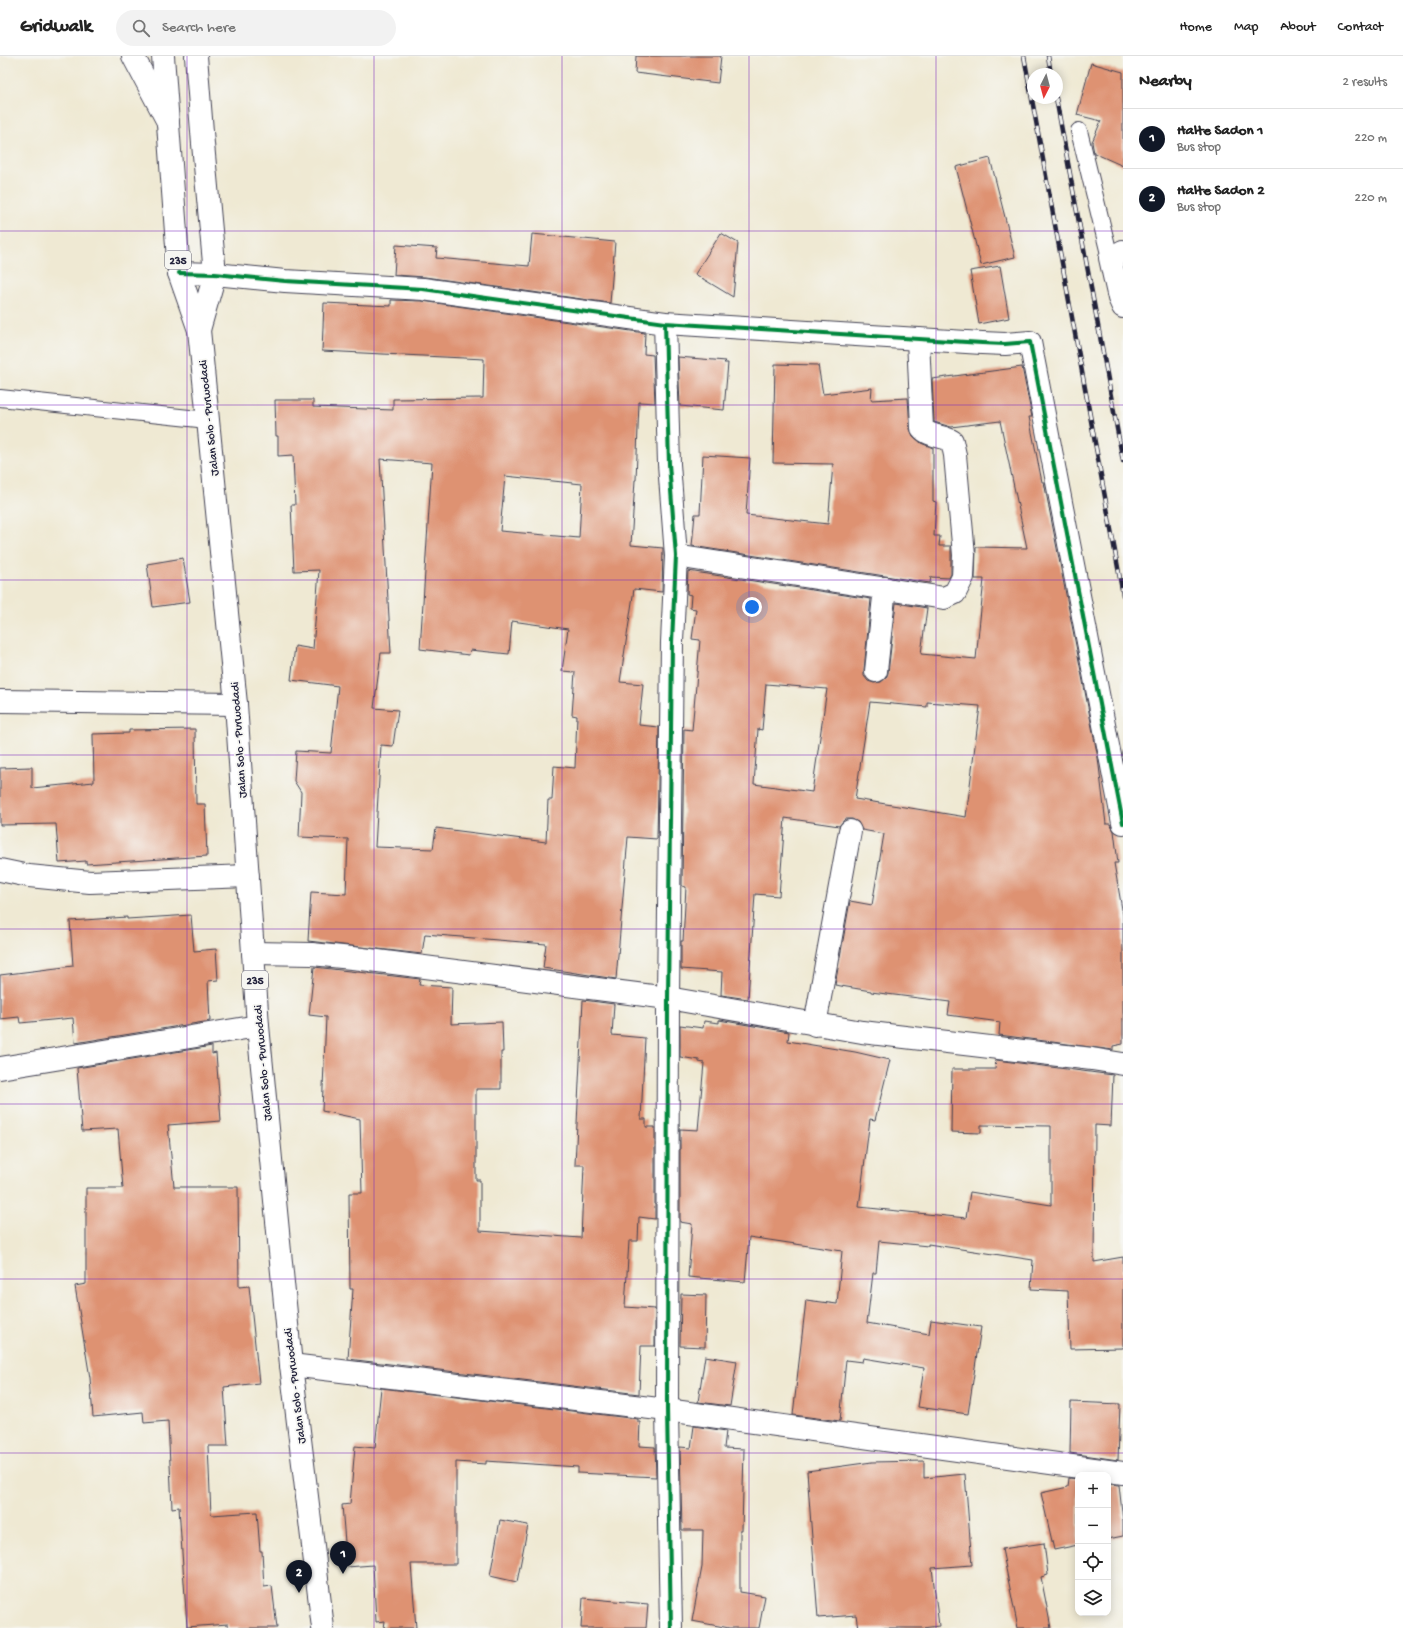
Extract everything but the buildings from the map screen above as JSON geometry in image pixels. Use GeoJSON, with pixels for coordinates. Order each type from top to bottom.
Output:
{"type":"FeatureCollection","features":[{"type":"Feature","properties":{"kind":"main road"},"geometry":{"type":"LineString","coordinates":[[133,56],[168,122]]}},
{"type":"Feature","properties":{"kind":"main road","name":"Jalan Solo - Purwodadi"},"geometry":{"type":"LineString","coordinates":[[163,56],[179,273],[199,330],[236,704],[258,1026],[291,1365],[323,1628]]}},
{"type":"Feature","properties":{"kind":"main road","name":"Jalan Solo - Purwodadi"},"geometry":{"type":"LineString","coordinates":[[196,56],[216,274],[199,330]]}},
{"type":"Feature","properties":{"kind":"main road"},"geometry":{"type":"LineString","coordinates":[[1116,255],[1119,298],[1123,307]]}},
{"type":"Feature","properties":{"kind":"main road"},"geometry":{"type":"LineString","coordinates":[[179,273],[216,274],[285,281],[422,289],[665,323],[1005,344],[1030,342],[1123,823]]}},
{"type":"Feature","properties":{"kind":"main road"},"geometry":{"type":"LineString","coordinates":[[665,323],[670,464],[676,556],[672,642],[668,998],[667,1410],[671,1628]]}},
{"type":"Feature","properties":{"kind":"main road"},"geometry":{"type":"LineString","coordinates":[[676,556],[944,598],[956,593],[963,577],[964,555],[955,455],[952,441],[945,437],[928,433],[922,428],[918,339]]}},
{"type":"Feature","properties":{"kind":"main road"},"geometry":{"type":"LineString","coordinates":[[876,671],[885,588]]}},
{"type":"Feature","properties":{"kind":"main road"},"geometry":{"type":"LineString","coordinates":[[0,701],[236,704]]}},
{"type":"Feature","properties":{"kind":"main road"},"geometry":{"type":"LineString","coordinates":[[815,1024],[850,831]]}},
{"type":"Feature","properties":{"kind":"main road"},"geometry":{"type":"LineString","coordinates":[[0,870],[29,876],[90,882],[248,876]]}},
{"type":"Feature","properties":{"kind":"main road"},"geometry":{"type":"LineString","coordinates":[[253,953],[312,954],[362,959],[668,998],[862,1032],[1092,1058],[1123,1064]]}},
{"type":"Feature","properties":{"kind":"main road"},"geometry":{"type":"LineString","coordinates":[[0,1068],[258,1026]]}},
{"type":"Feature","properties":{"kind":"main road"},"geometry":{"type":"LineString","coordinates":[[291,1365],[667,1410],[1123,1473]]}},
{"type":"Feature","properties":{"kind":"lane"},"geometry":{"type":"LineString","coordinates":[[1079,131],[1116,255]]}},
{"type":"Feature","properties":{"kind":"lane"},"geometry":{"type":"LineString","coordinates":[[0,398],[208,420]]}},
{"type":"Feature","properties":{"kind":"railway"},"geometry":{"type":"LineString","coordinates":[[1024,56],[1123,595]]}},
{"type":"Feature","properties":{"kind":"railway"},"geometry":{"type":"LineString","coordinates":[[1048,56],[1050,68]]}},
{"type":"Feature","properties":{"kind":"railway"},"geometry":{"type":"LineString","coordinates":[[1057,104],[1123,461]]}},
{"type":"Feature","properties":{"kind":"cycle path"},"geometry":{"type":"LineString","coordinates":[[179,273],[215,274],[285,281],[423,289],[665,323],[982,343],[1005,344],[1030,342],[1123,823]]}},
{"type":"Feature","properties":{"kind":"cycle path"},"geometry":{"type":"LineString","coordinates":[[665,323],[669,464],[676,556],[672,642],[668,998],[667,1410],[671,1628]]}},
{"type":"Feature","properties":{"kind":"place","name":"Halte Sadon 1"},"geometry":{"type":"Point","coordinates":[343,1574]}},
{"type":"Feature","properties":{"kind":"place","name":"Halte Sadon 2"},"geometry":{"type":"Point","coordinates":[299,1593]}}]}
